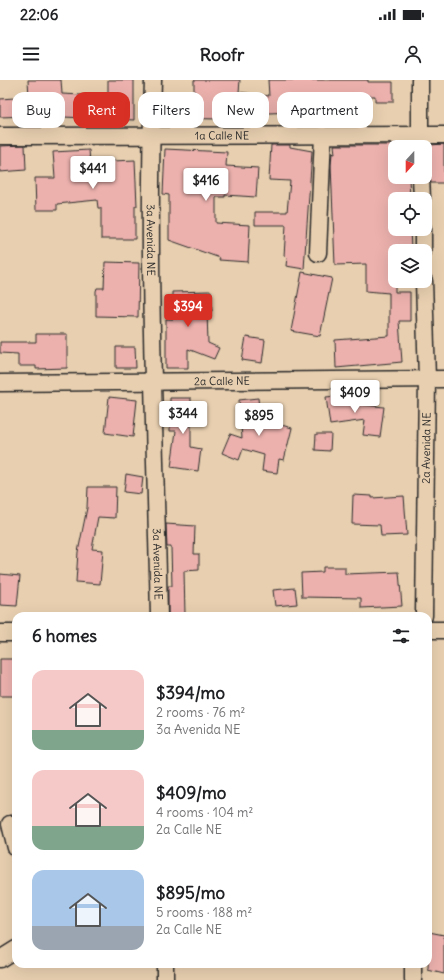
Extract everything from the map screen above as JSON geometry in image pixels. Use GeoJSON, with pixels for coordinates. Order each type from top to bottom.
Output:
{"type":"FeatureCollection","features":[{"type":"Feature","properties":{"kind":"street","name":"3a Avenida NE"},"geometry":{"type":"LineString","coordinates":[[153,80],[151,136],[153,380],[159,612]]}},
{"type":"Feature","properties":{"kind":"street"},"geometry":{"type":"LineString","coordinates":[[420,80],[420,140]]}},
{"type":"Feature","properties":{"kind":"street","name":"1a Calle NE"},"geometry":{"type":"LineString","coordinates":[[0,136],[323,135],[404,140]]}},
{"type":"Feature","properties":{"kind":"street"},"geometry":{"type":"LineString","coordinates":[[318,252],[323,135]]}},
{"type":"Feature","properties":{"kind":"street","name":"1a Calle NE"},"geometry":{"type":"LineString","coordinates":[[424,140],[444,135]]}},
{"type":"Feature","properties":{"kind":"street","name":"2a Avenida NE"},"geometry":{"type":"LineString","coordinates":[[424,288],[427,379],[424,612]]}},
{"type":"Feature","properties":{"kind":"street","name":"2a Calle NE"},"geometry":{"type":"LineString","coordinates":[[0,383],[153,380],[444,379]]}},
{"type":"Feature","properties":{"kind":"street"},"geometry":{"type":"LineString","coordinates":[[432,630],[444,630]]}},
{"type":"Feature","properties":{"kind":"street"},"geometry":{"type":"LineString","coordinates":[[0,632],[12,633]]}},
{"type":"Feature","properties":{"kind":"street"},"geometry":{"type":"LineString","coordinates":[[12,824],[10,824],[12,832]]}},
{"type":"Feature","properties":{"kind":"street"},"geometry":{"type":"LineString","coordinates":[[0,959],[12,952]]}},
{"type":"Feature","properties":{"kind":"street"},"geometry":{"type":"LineString","coordinates":[[165,968],[165,980]]}},
{"type":"Feature","properties":{"kind":"street"},"geometry":{"type":"LineString","coordinates":[[413,968],[413,980]]}},
{"type":"Feature","properties":{"kind":"building"},"geometry":{"type":"Polygon","coordinates":[[[28,80],[61,80],[62,92],[29,92],[28,80]]]}},
{"type":"Feature","properties":{"kind":"building"},"geometry":{"type":"Polygon","coordinates":[[[108,80],[134,80],[134,120],[130,120],[130,92],[108,92],[108,80]]]}},
{"type":"Feature","properties":{"kind":"building"},"geometry":{"type":"Polygon","coordinates":[[[194,80],[240,80],[239,92],[212,92],[212,119],[204,119],[204,92],[194,92],[194,80]]]}},
{"type":"Feature","properties":{"kind":"building"},"geometry":{"type":"Polygon","coordinates":[[[268,80],[368,80],[368,82],[393,82],[393,102],[375,102],[373,92],[277,92],[277,113],[269,113],[268,80]]]}},
{"type":"Feature","properties":{"kind":"building"},"geometry":{"type":"Polygon","coordinates":[[[65,94],[73,95],[73,117],[65,117],[65,94]]]}},
{"type":"Feature","properties":{"kind":"building"},"geometry":{"type":"Polygon","coordinates":[[[12,98],[12,117],[0,117],[0,99],[12,98]]]}},
{"type":"Feature","properties":{"kind":"building"},"geometry":{"type":"Polygon","coordinates":[[[444,144],[444,183],[432,183],[432,145],[444,144]]]}},
{"type":"Feature","properties":{"kind":"building"},"geometry":{"type":"Polygon","coordinates":[[[25,145],[26,170],[0,172],[0,146],[25,145]]]}},
{"type":"Feature","properties":{"kind":"building"},"geometry":{"type":"Polygon","coordinates":[[[271,145],[290,145],[290,147],[312,151],[304,269],[286,266],[287,257],[284,256],[286,225],[255,225],[255,212],[287,212],[290,181],[269,180],[271,145]]]}},
{"type":"Feature","properties":{"kind":"building"},"geometry":{"type":"Polygon","coordinates":[[[334,145],[388,145],[388,184],[409,184],[410,192],[388,192],[388,236],[410,236],[411,244],[388,244],[388,288],[395,288],[395,292],[410,292],[410,321],[399,321],[402,362],[336,368],[335,340],[389,336],[389,293],[366,291],[366,264],[335,265],[331,165],[332,153],[335,154],[334,145]]]}},
{"type":"Feature","properties":{"kind":"building"},"geometry":{"type":"Polygon","coordinates":[[[165,149],[227,152],[226,166],[258,168],[256,197],[225,195],[225,197],[216,197],[216,223],[250,225],[248,262],[219,260],[220,258],[169,240],[169,195],[163,194],[165,149]]]}},
{"type":"Feature","properties":{"kind":"building"},"geometry":{"type":"Polygon","coordinates":[[[89,150],[90,162],[135,160],[137,206],[135,206],[135,239],[101,239],[101,208],[98,208],[97,200],[57,204],[57,210],[36,210],[35,178],[55,178],[53,152],[89,150]]]}},
{"type":"Feature","properties":{"kind":"building"},"geometry":{"type":"Polygon","coordinates":[[[105,262],[139,263],[138,317],[96,316],[96,291],[97,288],[104,288],[105,262]]]}},
{"type":"Feature","properties":{"kind":"building"},"geometry":{"type":"Polygon","coordinates":[[[302,272],[332,278],[320,336],[291,331],[302,272]]]}},
{"type":"Feature","properties":{"kind":"building"},"geometry":{"type":"Polygon","coordinates":[[[211,291],[212,311],[207,311],[208,343],[219,348],[214,359],[188,349],[188,368],[166,368],[166,319],[173,319],[172,292],[211,291]]]}},
{"type":"Feature","properties":{"kind":"building"},"geometry":{"type":"Polygon","coordinates":[[[36,334],[67,334],[67,368],[36,369],[36,366],[18,366],[18,354],[0,353],[0,342],[36,342],[36,334]]]}},
{"type":"Feature","properties":{"kind":"building"},"geometry":{"type":"Polygon","coordinates":[[[246,337],[265,340],[262,363],[242,360],[246,337]]]}},
{"type":"Feature","properties":{"kind":"building"},"geometry":{"type":"Polygon","coordinates":[[[116,347],[135,347],[136,368],[116,368],[116,347]]]}},
{"type":"Feature","properties":{"kind":"building"},"geometry":{"type":"Polygon","coordinates":[[[347,395],[348,403],[384,407],[380,437],[363,435],[365,420],[330,425],[326,397],[347,395]]]}},
{"type":"Feature","properties":{"kind":"building"},"geometry":{"type":"Polygon","coordinates":[[[109,397],[137,400],[133,437],[105,433],[109,397]]]}},
{"type":"Feature","properties":{"kind":"building"},"geometry":{"type":"Polygon","coordinates":[[[170,398],[191,398],[191,447],[201,449],[198,471],[171,467],[176,431],[170,431],[170,398]]]}},
{"type":"Feature","properties":{"kind":"building"},"geometry":{"type":"Polygon","coordinates":[[[258,398],[260,419],[292,428],[284,460],[279,459],[277,473],[262,471],[264,455],[243,449],[239,460],[222,453],[230,434],[242,438],[239,400],[258,398]]]}},
{"type":"Feature","properties":{"kind":"building"},"geometry":{"type":"Polygon","coordinates":[[[316,434],[331,434],[330,451],[315,450],[316,434]]]}},
{"type":"Feature","properties":{"kind":"building"},"geometry":{"type":"Polygon","coordinates":[[[126,474],[143,477],[141,494],[124,492],[126,474]]]}},
{"type":"Feature","properties":{"kind":"building"},"geometry":{"type":"Polygon","coordinates":[[[88,487],[116,487],[115,518],[98,517],[92,549],[103,550],[100,584],[76,582],[78,552],[87,508],[88,487]]]}},
{"type":"Feature","properties":{"kind":"building"},"geometry":{"type":"Polygon","coordinates":[[[353,495],[372,496],[372,498],[404,496],[407,535],[381,536],[380,525],[352,524],[353,495]]]}},
{"type":"Feature","properties":{"kind":"building"},"geometry":{"type":"Polygon","coordinates":[[[166,524],[195,526],[194,554],[199,554],[199,570],[184,571],[185,612],[168,612],[168,586],[172,586],[171,547],[167,547],[166,524]]]}},
{"type":"Feature","properties":{"kind":"building"},"geometry":{"type":"Polygon","coordinates":[[[323,567],[345,567],[345,574],[399,572],[402,606],[361,608],[361,598],[302,597],[301,573],[323,572],[323,567]]]}},
{"type":"Feature","properties":{"kind":"building"},"geometry":{"type":"Polygon","coordinates":[[[0,574],[20,576],[17,606],[0,605],[0,574]]]}},
{"type":"Feature","properties":{"kind":"building"},"geometry":{"type":"Polygon","coordinates":[[[295,588],[297,604],[275,606],[273,590],[295,588]]]}},
{"type":"Feature","properties":{"kind":"building"},"geometry":{"type":"Polygon","coordinates":[[[0,659],[12,659],[12,696],[0,696],[0,659]]]}},
{"type":"Feature","properties":{"kind":"building"},"geometry":{"type":"Polygon","coordinates":[[[432,933],[444,935],[444,974],[428,970],[428,968],[432,968],[432,933]]]}}]}
